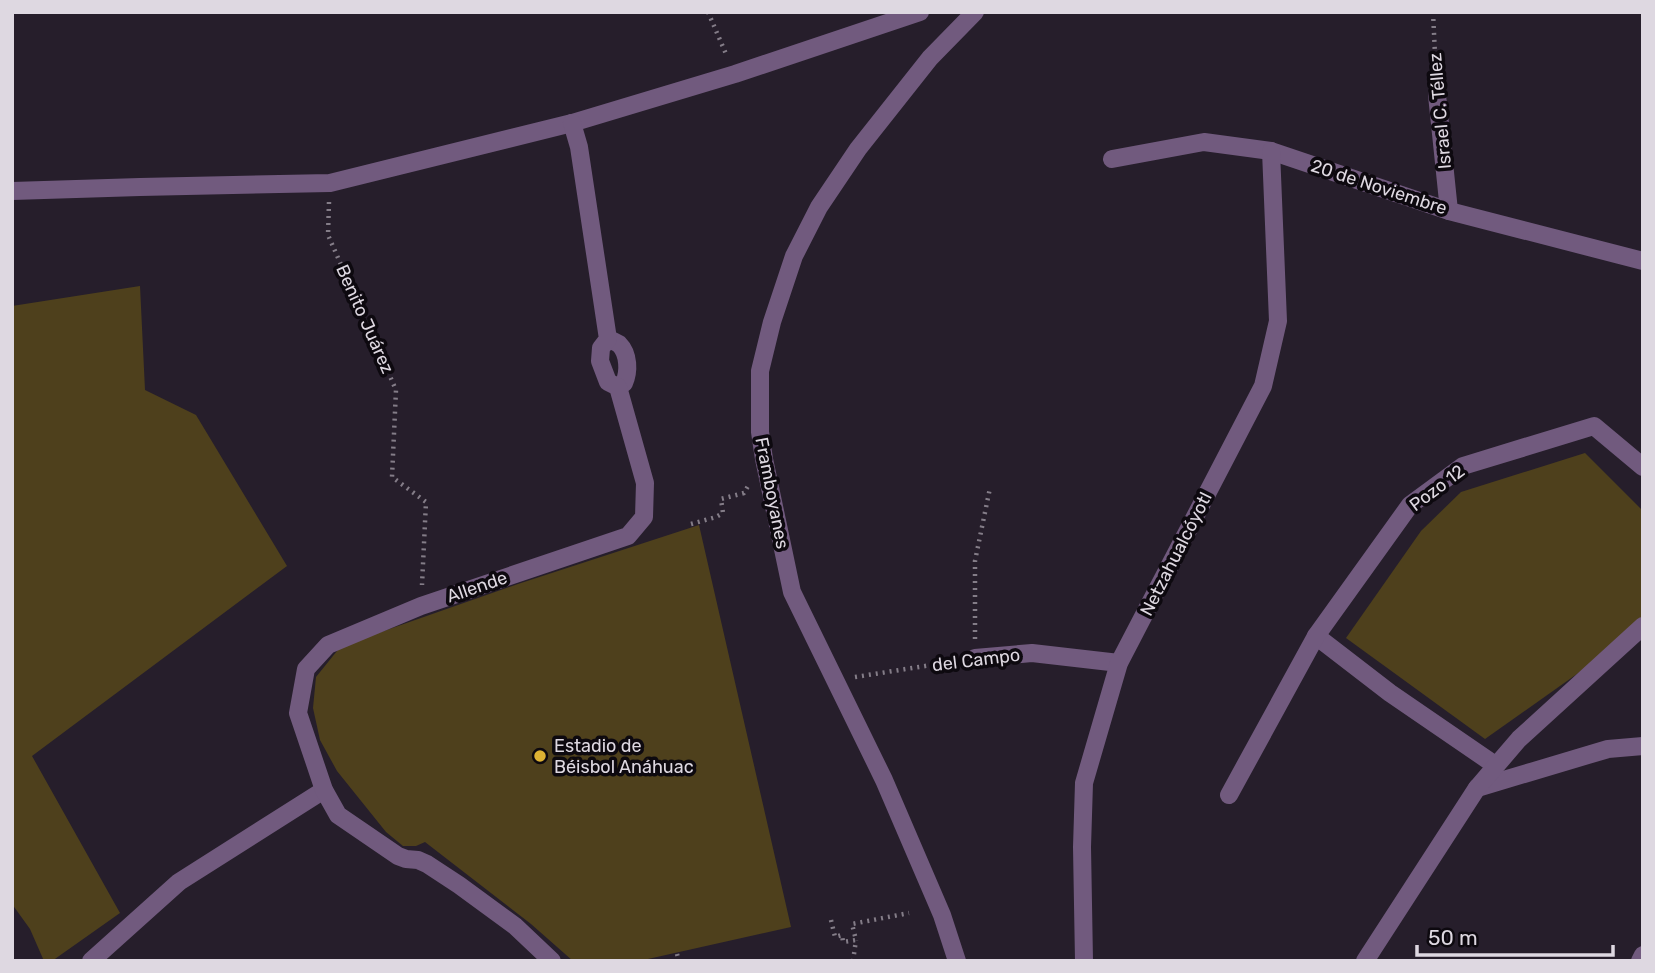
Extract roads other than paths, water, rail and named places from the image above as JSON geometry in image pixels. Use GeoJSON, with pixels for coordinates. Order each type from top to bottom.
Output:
{"type":"FeatureCollection","features":[{"type":"Feature","properties":{"kind":"street"},"geometry":{"type":"LineString","coordinates":[[12,191],[330,183],[572,123],[735,74],[919,12]]}},
{"type":"Feature","properties":{"kind":"street","name":"Framboyanes"},"geometry":{"type":"LineString","coordinates":[[957,961],[942,915],[884,780],[792,592],[760,432],[760,372],[772,323],[794,256],[819,208],[858,149],[930,58],[975,12]]}},
{"type":"Feature","properties":{"kind":"street","name":"Israel C. Téllez"},"geometry":{"type":"LineString","coordinates":[[1437,95],[1449,211]]}},
{"type":"Feature","properties":{"kind":"street","name":"Allende"},"geometry":{"type":"LineString","coordinates":[[552,961],[515,926],[448,877],[418,860],[398,856],[338,814],[324,790],[298,713],[306,669],[328,645],[421,606],[628,536],[644,517],[645,483],[618,387],[608,382],[600,361],[601,348],[608,339],[579,147],[572,123]]}},
{"type":"Feature","properties":{"kind":"street","name":"20 de Noviembre"},"geometry":{"type":"LineString","coordinates":[[1112,159],[1204,142],[1271,151],[1449,211],[1643,261]]}},
{"type":"Feature","properties":{"kind":"street","name":"Netzahualcóyotl"},"geometry":{"type":"LineString","coordinates":[[1084,961],[1084,783],[1119,663],[1263,386],[1278,321],[1271,151]]}},
{"type":"Feature","properties":{"kind":"street","name":"Pozo 12"},"geometry":{"type":"LineString","coordinates":[[1229,795],[1316,636],[1410,506],[1463,466],[1594,426],[1643,467]]}},
{"type":"Feature","properties":{"kind":"street"},"geometry":{"type":"LineString","coordinates":[[1364,961],[1495,765],[1519,739],[1643,626]]}},
{"type":"Feature","properties":{"kind":"street"},"geometry":{"type":"LineString","coordinates":[[1316,636],[1390,692],[1495,765]]}},
{"type":"Feature","properties":{"kind":"street","name":"del Campo"},"geometry":{"type":"LineString","coordinates":[[975,658],[1032,653],[1119,663]]}},
{"type":"Feature","properties":{"kind":"street"},"geometry":{"type":"LineString","coordinates":[[1478,788],[1608,749],[1643,746]]}},
{"type":"Feature","properties":{"kind":"street"},"geometry":{"type":"LineString","coordinates":[[91,961],[179,882],[324,790]]}},
{"type":"Feature","properties":{"kind":"street"},"geometry":{"type":"LineString","coordinates":[[1640,961],[1643,956]]}},
{"type":"Feature","properties":{"kind":"place","name":"Estadio de Béisbol Anáhuac"},"geometry":{"type":"Point","coordinates":[540,756]}}]}
